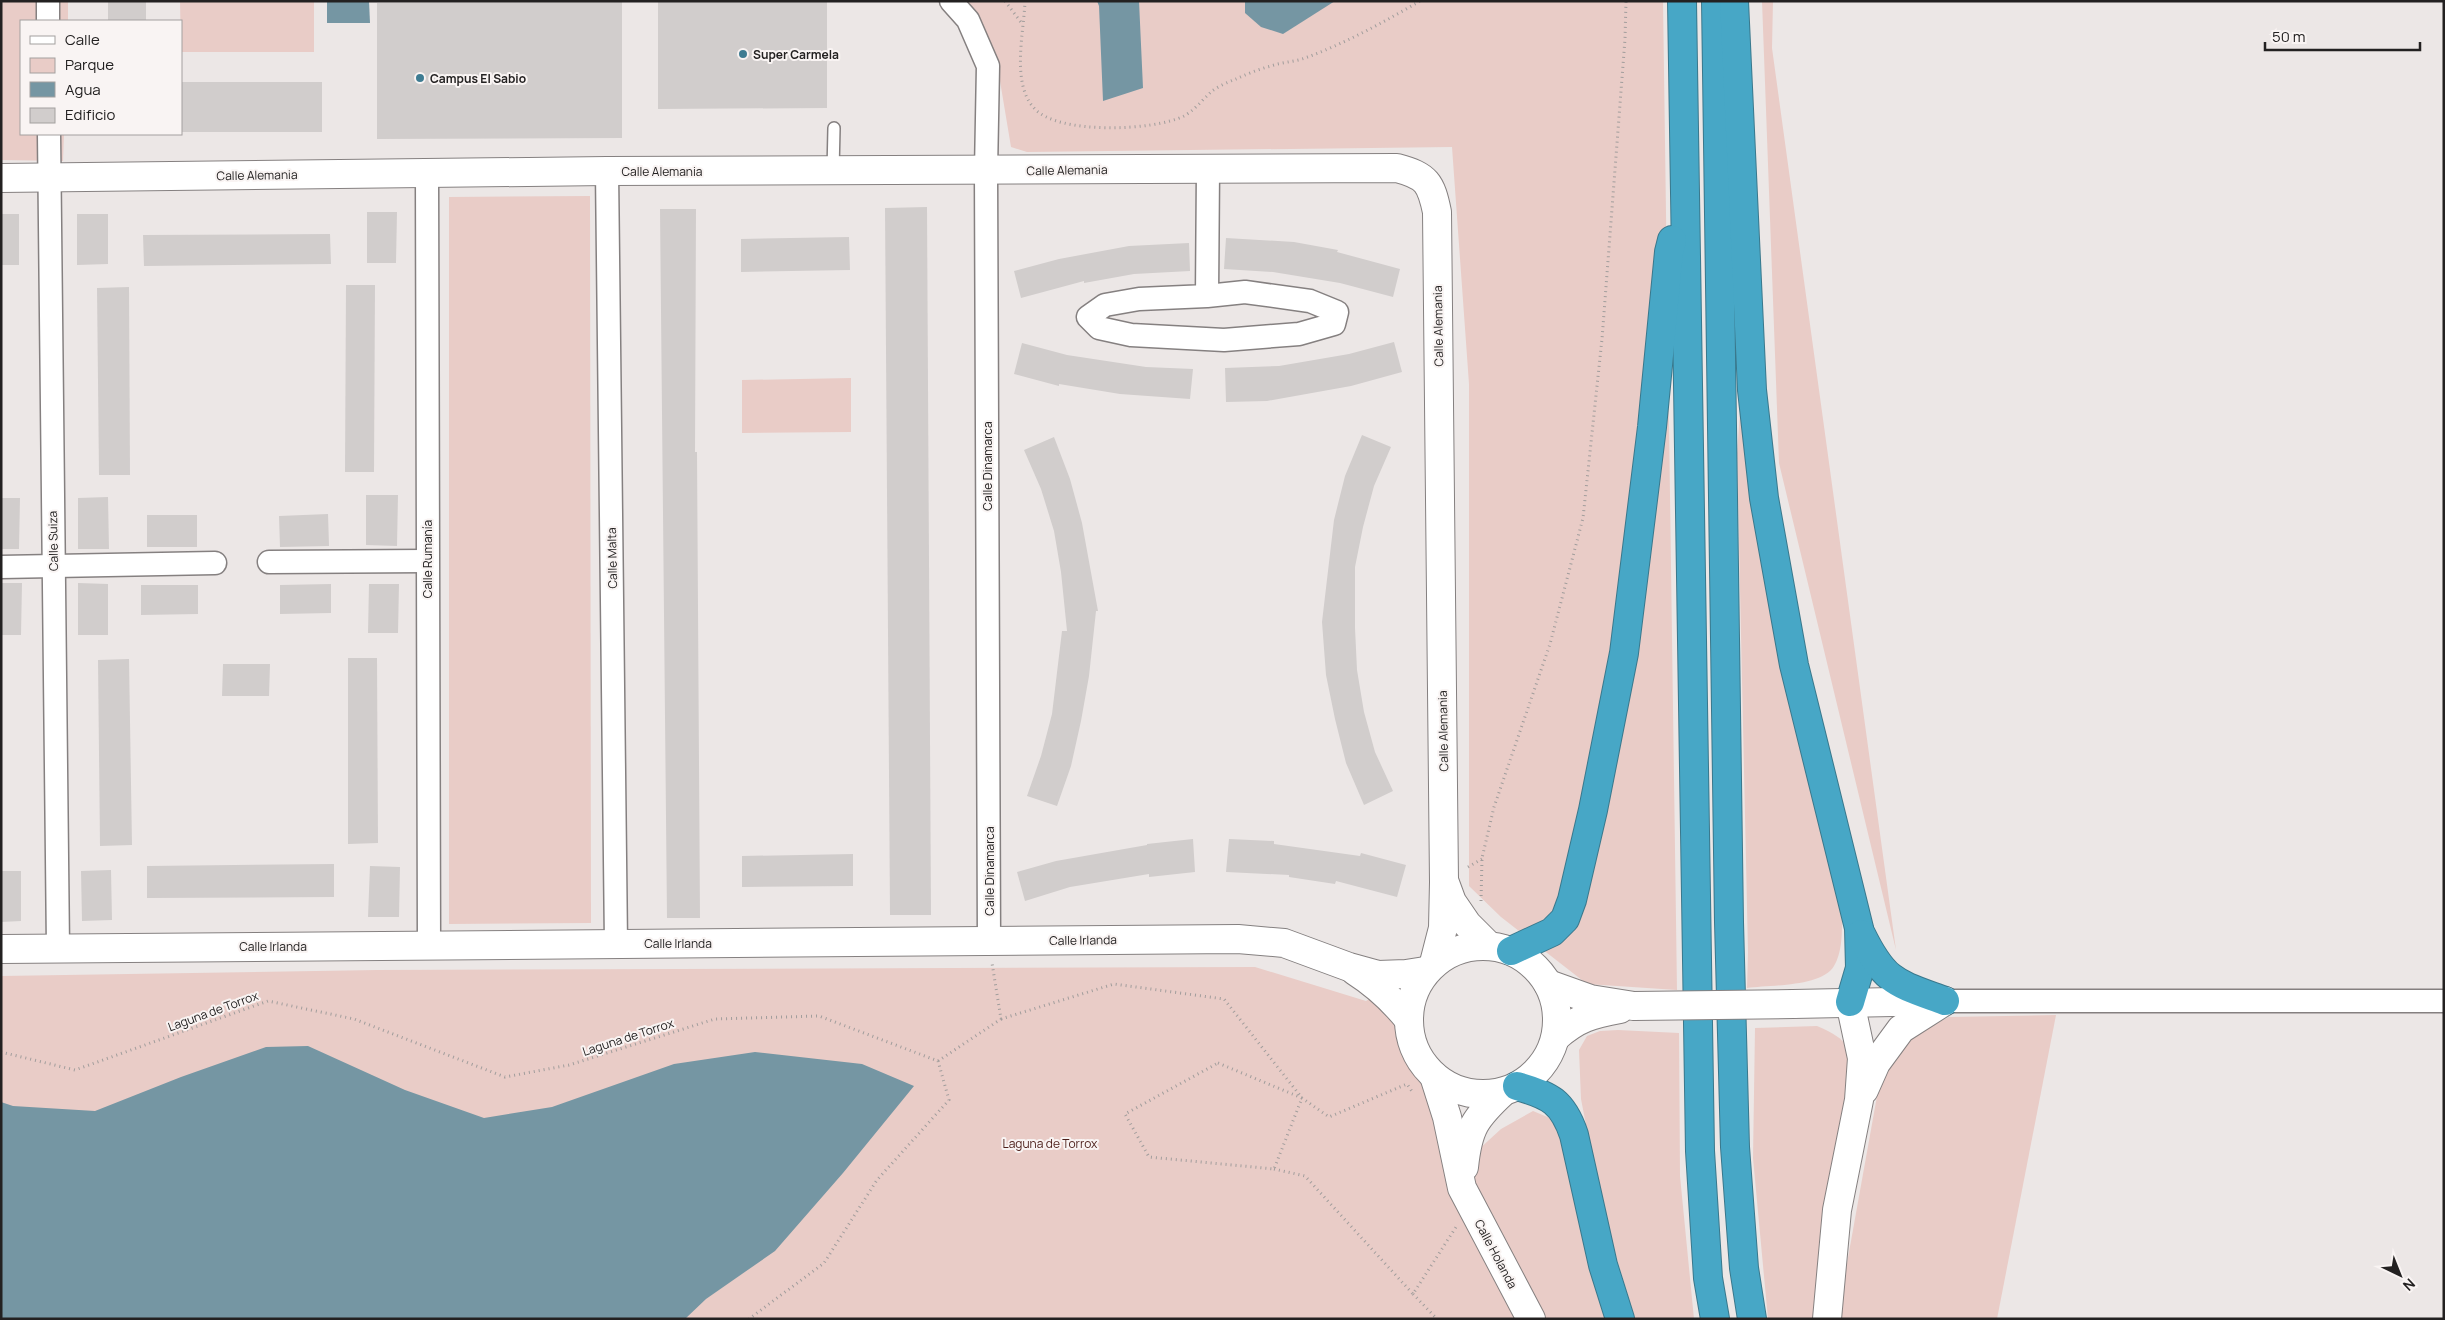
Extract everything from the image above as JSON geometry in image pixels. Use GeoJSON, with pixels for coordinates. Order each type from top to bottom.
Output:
{"type":"FeatureCollection","features":[{"type":"Feature","properties":{"kind":"highway"},"geometry":{"type":"LineString","coordinates":[[1682,1],[1700,1151],[1708,1278],[1715,1319]]}},
{"type":"Feature","properties":{"kind":"highway"},"geometry":{"type":"LineString","coordinates":[[1716,1],[1729,902],[1734,1108],[1744,1268],[1752,1319]]}},
{"type":"Feature","properties":{"kind":"highway"},"geometry":{"type":"LineString","coordinates":[[1734,1],[1752,390],[1764,498],[1794,665],[1858,928],[1860,968],[1850,1002]]}},
{"type":"Feature","properties":{"kind":"highway"},"geometry":{"type":"LineString","coordinates":[[1494,944],[1552,932],[1564,919],[1572,900],[1593,810],[1627,633],[1652,427],[1668,252],[1684,200]]}},
{"type":"Feature","properties":{"kind":"highway"},"geometry":{"type":"LineString","coordinates":[[1858,928],[1874,961],[1895,983],[1945,1002]]}},
{"type":"Feature","properties":{"kind":"highway"},"geometry":{"type":"LineString","coordinates":[[1510,1089],[1534,1090],[1553,1100],[1567,1114],[1574,1135],[1603,1265],[1620,1319]]}},
{"type":"Feature","properties":{"kind":"street"},"geometry":{"type":"LineString","coordinates":[[48,1],[48,20]]}},
{"type":"Feature","properties":{"kind":"street","name":"Calle Dinamarca"},"geometry":{"type":"LineString","coordinates":[[951,1],[968,20],[988,66],[986,171],[989,941]]}},
{"type":"Feature","properties":{"kind":"street","name":"Calle Suiza"},"geometry":{"type":"LineString","coordinates":[[49,135],[58,948]]}},
{"type":"Feature","properties":{"kind":"street","name":"Calle Alemania"},"geometry":{"type":"LineString","coordinates":[[1,178],[607,171],[1397,168],[1416,173],[1432,188],[1436,212],[1444,882],[1443,928],[1429,967]]}},
{"type":"Feature","properties":{"kind":"street"},"geometry":{"type":"LineString","coordinates":[[1206,296],[1208,169]]}},
{"type":"Feature","properties":{"kind":"street","name":"Calle Malta"},"geometry":{"type":"LineString","coordinates":[[607,171],[616,944]]}},
{"type":"Feature","properties":{"kind":"street","name":"Calle Rumanía"},"geometry":{"type":"LineString","coordinates":[[427,173],[426,561],[429,945]]}},
{"type":"Feature","properties":{"kind":"street"},"geometry":{"type":"LineString","coordinates":[[1245,292],[1310,301],[1337,312],[1334,324],[1299,334],[1224,340],[1131,335],[1100,328],[1088,317],[1105,306],[1139,299],[1206,296],[1245,292]]}},
{"type":"Feature","properties":{"kind":"street"},"geometry":{"type":"LineString","coordinates":[[269,562],[426,561]]}},
{"type":"Feature","properties":{"kind":"street"},"geometry":{"type":"LineString","coordinates":[[1,567],[215,563]]}},
{"type":"Feature","properties":{"kind":"street","name":"Calle Alemania"},"geometry":{"type":"LineString","coordinates":[[1444,882],[1452,902],[1467,924],[1494,944]]}},
{"type":"Feature","properties":{"kind":"street","name":"Calle Irlanda"},"geometry":{"type":"LineString","coordinates":[[1,949],[1238,939],[1284,943],[1349,967],[1378,974],[1406,974],[1429,967]]}},
{"type":"Feature","properties":{"kind":"street"},"geometry":{"type":"LineString","coordinates":[[1460,1210],[1468,1136],[1475,1121],[1510,1089],[1534,1074],[1548,1057],[1556,1038],[1558,1019],[1555,1001],[1548,984],[1532,964],[1494,944],[1467,947],[1429,967],[1411,1002],[1409,1020],[1411,1039],[1418,1057],[1434,1076],[1445,1084],[1464,1092],[1483,1094],[1510,1089]]}},
{"type":"Feature","properties":{"kind":"street","name":"Calle Irlanda"},"geometry":{"type":"LineString","coordinates":[[1349,967],[1374,982],[1396,1003],[1409,1020]]}},
{"type":"Feature","properties":{"kind":"street"},"geometry":{"type":"LineString","coordinates":[[1548,984],[1590,1000],[1634,1006],[1850,1002],[2444,1002]]}},
{"type":"Feature","properties":{"kind":"street"},"geometry":{"type":"LineString","coordinates":[[1827,1319],[1837,1210],[1859,1100],[1862,1058],[1850,1002]]}},
{"type":"Feature","properties":{"kind":"street"},"geometry":{"type":"LineString","coordinates":[[1859,1100],[1876,1063],[1901,1029],[1945,1002]]}},
{"type":"Feature","properties":{"kind":"street"},"geometry":{"type":"LineString","coordinates":[[1556,1038],[1571,1023],[1592,1014],[1634,1006]]}},
{"type":"Feature","properties":{"kind":"street","name":"Calle Holanda"},"geometry":{"type":"LineString","coordinates":[[1434,1076],[1447,1117],[1460,1210],[1531,1319]]}},
{"type":"Feature","properties":{"kind":"lane"},"geometry":{"type":"LineString","coordinates":[[834,128],[834,171]]}},
{"type":"Feature","properties":{"kind":"path"},"geometry":{"type":"LineString","coordinates":[[1005,1],[1023,25]]}},
{"type":"Feature","properties":{"kind":"path"},"geometry":{"type":"LineString","coordinates":[[1025,1],[1020,49],[1022,77],[1027,99],[1035,110],[1050,119],[1084,127],[1126,127],[1166,122],[1184,116],[1214,90],[1234,80],[1272,66],[1304,59],[1392,17],[1420,1]]}},
{"type":"Feature","properties":{"kind":"path"},"geometry":{"type":"LineString","coordinates":[[1494,944],[1482,858],[1494,807],[1550,644],[1584,518],[1602,339],[1625,39],[1626,1]]}},
{"type":"Feature","properties":{"kind":"path"},"geometry":{"type":"LineString","coordinates":[[989,941],[1001,1019]]}},
{"type":"Feature","properties":{"kind":"path"},"geometry":{"type":"LineString","coordinates":[[749,1319],[824,1263],[877,1180],[949,1100],[938,1061],[1001,1019],[1114,984],[1224,999],[1302,1098]]}},
{"type":"Feature","properties":{"kind":"path","name":"Laguna de Torrox"},"geometry":{"type":"LineString","coordinates":[[1,1052],[75,1070],[268,1001],[354,1019],[504,1077],[569,1065],[715,1019],[820,1016],[938,1061]]}},
{"type":"Feature","properties":{"kind":"path"},"geometry":{"type":"LineString","coordinates":[[1415,1098],[1407,1084],[1329,1118],[1302,1098],[1218,1063],[1125,1114],[1149,1157],[1274,1169],[1305,1176],[1437,1319]]}},
{"type":"Feature","properties":{"kind":"path"},"geometry":{"type":"LineString","coordinates":[[1274,1169],[1302,1098]]}},
{"type":"Feature","properties":{"kind":"path"},"geometry":{"type":"LineString","coordinates":[[1413,1294],[1460,1210]]}},
{"type":"Feature","properties":{"kind":"green space"},"geometry":{"type":"Polygon","coordinates":[[[1,1],[68,1],[68,20],[20,20],[20,135],[64,135],[63,161],[1,160],[1,1]]]}},
{"type":"Feature","properties":{"kind":"green space"},"geometry":{"type":"Polygon","coordinates":[[[180,1],[314,1],[314,52],[182,52],[182,20],[180,20],[180,1]]]}},
{"type":"Feature","properties":{"kind":"green space"},"geometry":{"type":"Polygon","coordinates":[[[961,1],[1663,1],[1677,990],[1587,984],[1501,917],[1469,886],[1469,384],[1452,147],[1027,152],[1011,147],[997,63],[961,1]]]}},
{"type":"Feature","properties":{"kind":"green space"},"geometry":{"type":"Polygon","coordinates":[[[1762,1],[1773,1],[1772,48],[1896,950],[1779,463],[1762,1]]]}},
{"type":"Feature","properties":{"kind":"green space"},"geometry":{"type":"Polygon","coordinates":[[[590,196],[591,923],[449,924],[449,197],[590,196]]]}},
{"type":"Feature","properties":{"kind":"green space"},"geometry":{"type":"Polygon","coordinates":[[[851,378],[851,432],[742,433],[742,380],[851,378]]]}},
{"type":"Feature","properties":{"kind":"green space"},"geometry":{"type":"Polygon","coordinates":[[[1741,399],[1842,912],[1839,954],[1834,966],[1828,973],[1818,978],[1794,984],[1747,988],[1748,952],[1737,453],[1741,399]]]}},
{"type":"Feature","properties":{"kind":"green space","name":"Laguna de Torrox"},"geometry":{"type":"Polygon","coordinates":[[[1255,967],[1366,1001],[1384,990],[1403,1015],[1421,1053],[1432,1087],[1477,1151],[1501,1129],[1533,1111],[1557,1121],[1612,1319],[1,1319],[1,976],[377,970],[1255,967]]]}},
{"type":"Feature","properties":{"kind":"green space"},"geometry":{"type":"Polygon","coordinates":[[[2056,1015],[1997,1319],[1837,1319],[1879,1085],[1908,1038],[1949,1017],[2056,1015]]]}},
{"type":"Feature","properties":{"kind":"green space"},"geometry":{"type":"Polygon","coordinates":[[[1817,1026],[1836,1036],[1847,1046],[1852,1061],[1854,1082],[1816,1319],[1768,1319],[1753,1158],[1755,1028],[1817,1026]]]}},
{"type":"Feature","properties":{"kind":"green space"},"geometry":{"type":"Polygon","coordinates":[[[1600,1031],[1679,1033],[1680,1176],[1694,1319],[1635,1319],[1603,1213],[1581,1099],[1579,1050],[1587,1036],[1600,1031]]]}},
{"type":"Feature","properties":{"kind":"water"},"geometry":{"type":"Polygon","coordinates":[[[327,1],[369,1],[370,23],[327,23],[327,1]]]}},
{"type":"Feature","properties":{"kind":"water"},"geometry":{"type":"Polygon","coordinates":[[[1097,1],[1139,1],[1143,88],[1103,101],[1099,6],[1097,1]]]}},
{"type":"Feature","properties":{"kind":"water"},"geometry":{"type":"Polygon","coordinates":[[[1245,1],[1335,1],[1283,34],[1261,27],[1245,13],[1245,1]]]}},
{"type":"Feature","properties":{"kind":"water"},"geometry":{"type":"Polygon","coordinates":[[[308,1046],[405,1090],[484,1118],[552,1107],[674,1064],[755,1052],[862,1064],[914,1086],[843,1173],[775,1251],[706,1299],[685,1319],[1,1319],[1,1102],[13,1106],[95,1111],[181,1077],[266,1047],[308,1046]]]}},
{"type":"Feature","properties":{"kind":"building"},"geometry":{"type":"Polygon","coordinates":[[[108,1],[146,1],[146,20],[108,20],[108,1]]]}},
{"type":"Feature","properties":{"kind":"building","name":"Super Carmela"},"geometry":{"type":"Polygon","coordinates":[[[658,1],[827,1],[827,108],[658,109],[658,1]]]}},
{"type":"Feature","properties":{"kind":"building"},"geometry":{"type":"Polygon","coordinates":[[[622,2],[622,138],[377,139],[377,3],[622,2]]]}},
{"type":"Feature","properties":{"kind":"building"},"geometry":{"type":"Polygon","coordinates":[[[182,82],[322,82],[322,132],[182,132],[182,82]]]}},
{"type":"Feature","properties":{"kind":"building"},"geometry":{"type":"Polygon","coordinates":[[[927,207],[931,915],[890,915],[885,208],[927,207]]]}},
{"type":"Feature","properties":{"kind":"building"},"geometry":{"type":"Polygon","coordinates":[[[660,209],[696,209],[695,452],[697,452],[700,918],[667,918],[660,209]]]}},
{"type":"Feature","properties":{"kind":"building"},"geometry":{"type":"Polygon","coordinates":[[[367,212],[397,212],[396,263],[367,263],[367,212]]]}},
{"type":"Feature","properties":{"kind":"building"},"geometry":{"type":"Polygon","coordinates":[[[1,214],[19,214],[19,265],[1,265],[1,214]]]}},
{"type":"Feature","properties":{"kind":"building"},"geometry":{"type":"Polygon","coordinates":[[[77,214],[108,214],[108,264],[77,265],[77,214]]]}},
{"type":"Feature","properties":{"kind":"building"},"geometry":{"type":"Polygon","coordinates":[[[330,234],[331,264],[144,266],[143,235],[330,234]]]}},
{"type":"Feature","properties":{"kind":"building"},"geometry":{"type":"Polygon","coordinates":[[[849,237],[850,270],[741,272],[741,239],[849,237]]]}},
{"type":"Feature","properties":{"kind":"building"},"geometry":{"type":"Polygon","coordinates":[[[1226,238],[1294,242],[1338,250],[1337,252],[1400,269],[1393,297],[1340,283],[1273,272],[1224,269],[1226,238]]]}},
{"type":"Feature","properties":{"kind":"building"},"geometry":{"type":"Polygon","coordinates":[[[1189,243],[1190,271],[1134,274],[1084,283],[1084,281],[1021,298],[1014,271],[1059,259],[1129,246],[1189,243]]]}},
{"type":"Feature","properties":{"kind":"building"},"geometry":{"type":"Polygon","coordinates":[[[346,285],[375,285],[374,472],[345,472],[346,285]]]}},
{"type":"Feature","properties":{"kind":"building"},"geometry":{"type":"Polygon","coordinates":[[[129,287],[130,475],[99,475],[97,288],[129,287]]]}},
{"type":"Feature","properties":{"kind":"building"},"geometry":{"type":"Polygon","coordinates":[[[1394,342],[1402,372],[1351,386],[1267,401],[1226,402],[1225,368],[1279,366],[1349,354],[1394,342]]]}},
{"type":"Feature","properties":{"kind":"building"},"geometry":{"type":"Polygon","coordinates":[[[1022,343],[1067,355],[1146,367],[1193,369],[1190,399],[1120,394],[1059,384],[1059,386],[1014,374],[1022,343]]]}},
{"type":"Feature","properties":{"kind":"building"},"geometry":{"type":"Polygon","coordinates":[[[1362,435],[1391,447],[1374,486],[1355,567],[1355,628],[1357,670],[1364,712],[1375,752],[1393,791],[1364,805],[1346,763],[1335,719],[1326,675],[1322,622],[1334,520],[1345,476],[1362,435]]]}},
{"type":"Feature","properties":{"kind":"building"},"geometry":{"type":"Polygon","coordinates":[[[1054,437],[1070,479],[1082,523],[1098,611],[1096,611],[1089,676],[1081,721],[1071,766],[1057,806],[1027,796],[1041,756],[1052,714],[1062,631],[1067,631],[1061,572],[1054,531],[1041,489],[1024,450],[1054,437]]]}},
{"type":"Feature","properties":{"kind":"building"},"geometry":{"type":"Polygon","coordinates":[[[366,495],[398,495],[397,546],[366,545],[366,495]]]}},
{"type":"Feature","properties":{"kind":"building"},"geometry":{"type":"Polygon","coordinates":[[[108,497],[109,549],[78,549],[78,498],[108,497]]]}},
{"type":"Feature","properties":{"kind":"building"},"geometry":{"type":"Polygon","coordinates":[[[1,498],[20,498],[19,549],[1,549],[1,498]]]}},
{"type":"Feature","properties":{"kind":"building"},"geometry":{"type":"Polygon","coordinates":[[[328,514],[329,546],[280,547],[279,516],[328,514]]]}},
{"type":"Feature","properties":{"kind":"building"},"geometry":{"type":"Polygon","coordinates":[[[147,515],[197,515],[197,547],[147,547],[147,515]]]}},
{"type":"Feature","properties":{"kind":"building"},"geometry":{"type":"Polygon","coordinates":[[[1,583],[22,583],[21,635],[1,635],[1,583]]]}},
{"type":"Feature","properties":{"kind":"building"},"geometry":{"type":"Polygon","coordinates":[[[78,583],[108,584],[108,635],[78,635],[78,583]]]}},
{"type":"Feature","properties":{"kind":"building"},"geometry":{"type":"Polygon","coordinates":[[[331,584],[331,613],[280,614],[280,585],[331,584]]]}},
{"type":"Feature","properties":{"kind":"building"},"geometry":{"type":"Polygon","coordinates":[[[369,584],[399,584],[398,633],[368,633],[369,584]]]}},
{"type":"Feature","properties":{"kind":"building"},"geometry":{"type":"Polygon","coordinates":[[[141,585],[198,585],[198,614],[141,615],[141,585]]]}},
{"type":"Feature","properties":{"kind":"building"},"geometry":{"type":"Polygon","coordinates":[[[348,658],[377,658],[378,843],[348,844],[348,658]]]}},
{"type":"Feature","properties":{"kind":"building"},"geometry":{"type":"Polygon","coordinates":[[[129,659],[132,845],[100,846],[98,660],[129,659]]]}},
{"type":"Feature","properties":{"kind":"building"},"geometry":{"type":"Polygon","coordinates":[[[223,664],[270,664],[269,696],[222,696],[223,664]]]}},
{"type":"Feature","properties":{"kind":"building"},"geometry":{"type":"Polygon","coordinates":[[[1193,839],[1195,872],[1149,877],[1149,874],[1070,887],[1025,901],[1017,872],[1056,861],[1147,844],[1193,839]]]}},
{"type":"Feature","properties":{"kind":"building"},"geometry":{"type":"Polygon","coordinates":[[[1229,839],[1274,841],[1274,844],[1360,856],[1361,853],[1406,865],[1397,897],[1336,881],[1335,884],[1289,877],[1289,875],[1226,872],[1229,839]]]}},
{"type":"Feature","properties":{"kind":"building"},"geometry":{"type":"Polygon","coordinates":[[[853,854],[853,886],[742,887],[742,856],[853,854]]]}},
{"type":"Feature","properties":{"kind":"building"},"geometry":{"type":"Polygon","coordinates":[[[334,864],[334,897],[147,898],[147,866],[334,864]]]}},
{"type":"Feature","properties":{"kind":"building"},"geometry":{"type":"Polygon","coordinates":[[[370,866],[400,867],[399,917],[368,917],[370,866]]]}},
{"type":"Feature","properties":{"kind":"building"},"geometry":{"type":"Polygon","coordinates":[[[111,870],[112,920],[82,921],[81,871],[111,870]]]}},
{"type":"Feature","properties":{"kind":"building"},"geometry":{"type":"Polygon","coordinates":[[[1,871],[21,871],[21,921],[1,922],[1,871]]]}},
{"type":"Feature","properties":{"kind":"place","name":"Super Carmela"},"geometry":{"type":"Point","coordinates":[743,54]}},
{"type":"Feature","properties":{"kind":"place","name":"Campus El Sabio"},"geometry":{"type":"Point","coordinates":[420,78]}}]}
